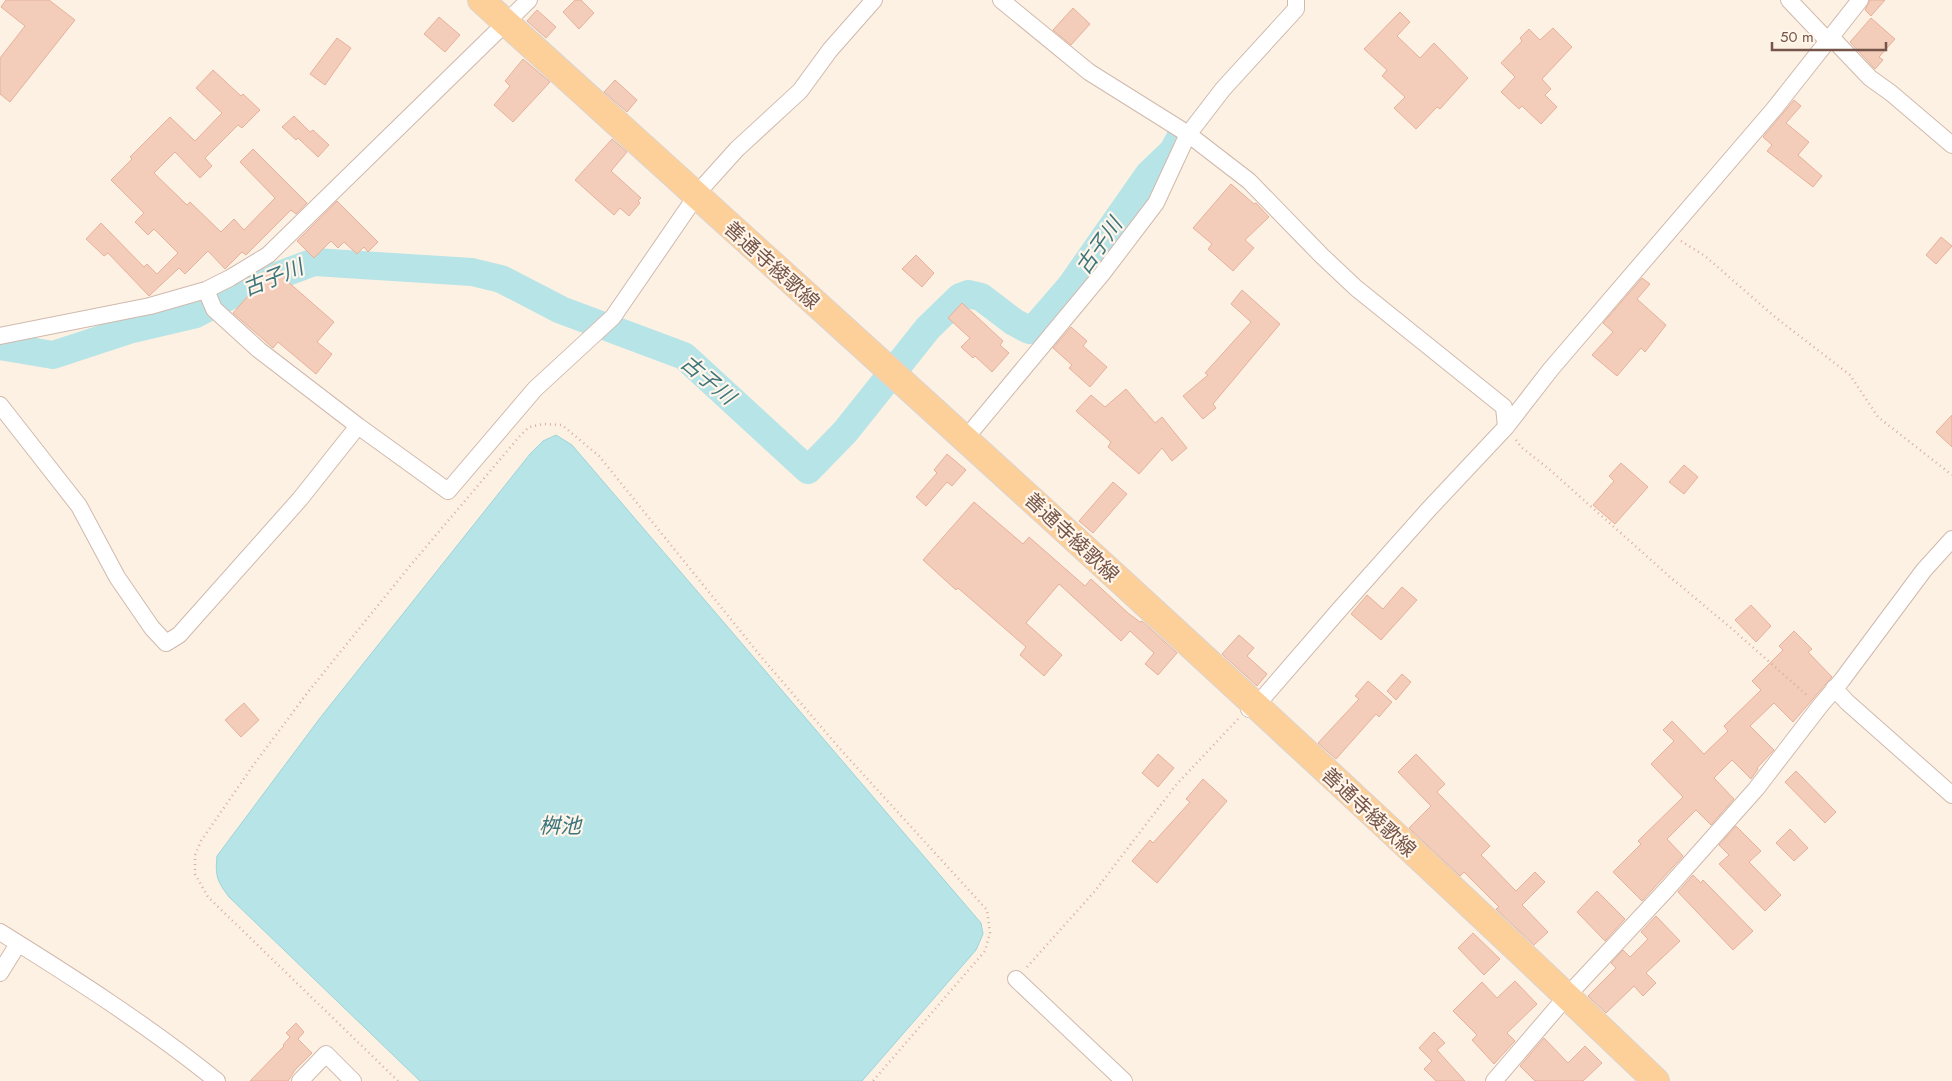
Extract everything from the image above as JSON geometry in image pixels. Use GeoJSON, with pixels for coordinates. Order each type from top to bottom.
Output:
{"type":"FeatureCollection","features":[{"type":"Feature","properties":{"kind":"main road","name":"善通寺綾歌線"},"geometry":{"type":"LineString","coordinates":[[481,0],[965,439],[1251,708],[1567,996],[1656,1081]]}},
{"type":"Feature","properties":{"kind":"street"},"geometry":{"type":"LineString","coordinates":[[0,336],[150,306],[206,290],[268,255],[528,0]]}},
{"type":"Feature","properties":{"kind":"street"},"geometry":{"type":"LineString","coordinates":[[206,290],[214,309],[259,350],[358,426],[448,491],[535,389],[613,317],[696,196],[737,149],[800,91],[830,50],[874,0]]}},
{"type":"Feature","properties":{"kind":"street"},"geometry":{"type":"LineString","coordinates":[[1001,0],[1090,72],[1188,134],[1249,181],[1356,288],[1504,407],[1506,427]]}},
{"type":"Feature","properties":{"kind":"street"},"geometry":{"type":"LineString","coordinates":[[965,439],[1102,274],[1156,203],[1188,134],[1223,88],[1296,9],[1296,0]]}},
{"type":"Feature","properties":{"kind":"street"},"geometry":{"type":"LineString","coordinates":[[1789,0],[1870,78],[1891,93],[1952,145]]}},
{"type":"Feature","properties":{"kind":"street"},"geometry":{"type":"LineString","coordinates":[[1251,708],[1506,427],[1551,369],[1774,110],[1860,0]]}},
{"type":"Feature","properties":{"kind":"street"},"geometry":{"type":"LineString","coordinates":[[0,405],[80,506],[117,578],[152,628],[166,643],[179,636],[300,498],[358,426]]}},
{"type":"Feature","properties":{"kind":"street"},"geometry":{"type":"LineString","coordinates":[[1494,1081],[1567,996],[1667,889],[1756,789],[1842,680],[1924,570],[1952,539]]}},
{"type":"Feature","properties":{"kind":"street"},"geometry":{"type":"LineString","coordinates":[[1834,688],[1952,795]]}},
{"type":"Feature","properties":{"kind":"street"},"geometry":{"type":"LineString","coordinates":[[0,932],[84,985],[195,1063],[217,1081]]}},
{"type":"Feature","properties":{"kind":"street"},"geometry":{"type":"LineString","coordinates":[[0,973],[18,944]]}},
{"type":"Feature","properties":{"kind":"street"},"geometry":{"type":"LineString","coordinates":[[1016,979],[1124,1081]]}},
{"type":"Feature","properties":{"kind":"street"},"geometry":{"type":"LineString","coordinates":[[300,1081],[326,1054],[353,1081]]}},
{"type":"Feature","properties":{"kind":"path"},"geometry":{"type":"LineString","coordinates":[[1669,234],[1704,256],[1774,317],[1850,375],[1878,417],[1952,475]]}},
{"type":"Feature","properties":{"kind":"path"},"geometry":{"type":"LineString","coordinates":[[398,1081],[208,896],[195,874],[195,854],[201,841],[274,737],[409,567],[519,436],[529,428],[544,424],[562,425],[599,456],[769,666],[902,818],[987,910],[990,933],[985,951],[873,1081]]}},
{"type":"Feature","properties":{"kind":"path"},"geometry":{"type":"LineString","coordinates":[[1506,427],[1521,447],[1549,468],[1670,577],[1820,706]]}},
{"type":"Feature","properties":{"kind":"path"},"geometry":{"type":"LineString","coordinates":[[1016,979],[1095,891],[1176,785],[1251,708]]}},
{"type":"Feature","properties":{"kind":"water","name":"桝池"},"geometry":{"type":"Polygon","coordinates":[[[556,435],[572,445],[981,923],[983,934],[976,950],[862,1081],[420,1081],[229,897],[219,882],[216,869],[217,856],[320,718],[530,454],[543,441],[556,435]]]}},
{"type":"Feature","properties":{"kind":"building"},"geometry":{"type":"Polygon","coordinates":[[[6,0],[49,0],[75,20],[10,102],[0,94],[0,58],[25,26],[1,7],[6,0]]]}},
{"type":"Feature","properties":{"kind":"building"},"geometry":{"type":"Polygon","coordinates":[[[575,0],[581,0],[594,13],[579,29],[563,12],[575,0]]]}},
{"type":"Feature","properties":{"kind":"building"},"geometry":{"type":"Polygon","coordinates":[[[1870,0],[1885,0],[1871,16],[1865,10],[1870,0]]]}},
{"type":"Feature","properties":{"kind":"building"},"geometry":{"type":"Polygon","coordinates":[[[1073,8],[1090,24],[1071,45],[1053,30],[1073,8]]]}},
{"type":"Feature","properties":{"kind":"building"},"geometry":{"type":"Polygon","coordinates":[[[537,10],[556,27],[546,38],[527,21],[537,10]]]}},
{"type":"Feature","properties":{"kind":"building"},"geometry":{"type":"Polygon","coordinates":[[[1400,12],[1410,22],[1397,36],[1420,58],[1434,43],[1468,78],[1440,109],[1437,107],[1416,129],[1394,108],[1405,97],[1382,76],[1387,70],[1364,49],[1400,12]]]}},
{"type":"Feature","properties":{"kind":"building"},"geometry":{"type":"Polygon","coordinates":[[[439,17],[460,35],[445,52],[424,34],[439,17]]]}},
{"type":"Feature","properties":{"kind":"building"},"geometry":{"type":"Polygon","coordinates":[[[1871,18],[1895,39],[1879,57],[1883,60],[1875,69],[1850,42],[1871,18]]]}},
{"type":"Feature","properties":{"kind":"building"},"geometry":{"type":"Polygon","coordinates":[[[1553,28],[1572,47],[1542,79],[1551,89],[1545,95],[1557,107],[1541,124],[1522,106],[1519,109],[1501,92],[1515,77],[1501,63],[1522,41],[1520,38],[1529,29],[1540,40],[1553,28]]]}},
{"type":"Feature","properties":{"kind":"building"},"geometry":{"type":"Polygon","coordinates":[[[337,38],[351,48],[325,85],[310,74],[337,38]]]}},
{"type":"Feature","properties":{"kind":"building"},"geometry":{"type":"Polygon","coordinates":[[[523,59],[550,82],[513,122],[494,105],[510,86],[505,81],[523,59]]]}},
{"type":"Feature","properties":{"kind":"building"},"geometry":{"type":"Polygon","coordinates":[[[213,70],[241,96],[243,94],[260,110],[242,128],[238,125],[205,158],[212,166],[200,178],[175,152],[154,173],[187,205],[190,202],[221,232],[234,219],[244,230],[275,198],[240,162],[253,149],[307,203],[296,214],[291,210],[246,255],[242,252],[225,269],[208,251],[185,274],[179,268],[149,296],[108,253],[104,256],[86,239],[101,223],[144,267],[147,264],[157,274],[178,253],[154,229],[148,235],[135,222],[144,213],[111,180],[132,159],[130,157],[170,117],[195,141],[222,113],[196,88],[213,70]]]}},
{"type":"Feature","properties":{"kind":"building"},"geometry":{"type":"Polygon","coordinates":[[[615,80],[637,100],[627,112],[604,92],[615,80]]]}},
{"type":"Feature","properties":{"kind":"building"},"geometry":{"type":"Polygon","coordinates":[[[1794,100],[1801,106],[1786,123],[1809,142],[1798,155],[1822,176],[1813,187],[1767,151],[1772,145],[1763,137],[1794,100]]]}},
{"type":"Feature","properties":{"kind":"building"},"geometry":{"type":"Polygon","coordinates":[[[294,116],[310,132],[313,130],[329,145],[318,157],[298,138],[296,140],[282,127],[294,116]]]}},
{"type":"Feature","properties":{"kind":"building"},"geometry":{"type":"Polygon","coordinates":[[[612,139],[627,152],[611,171],[641,198],[638,201],[640,203],[629,216],[620,208],[614,215],[575,180],[612,139]]]}},
{"type":"Feature","properties":{"kind":"building"},"geometry":{"type":"Polygon","coordinates":[[[1231,184],[1254,204],[1256,203],[1269,217],[1245,240],[1254,248],[1233,271],[1208,249],[1212,244],[1193,228],[1231,184]]]}},
{"type":"Feature","properties":{"kind":"building"},"geometry":{"type":"Polygon","coordinates":[[[337,201],[378,242],[368,252],[364,247],[357,254],[344,242],[338,248],[331,241],[314,258],[297,241],[337,201]]]}},
{"type":"Feature","properties":{"kind":"building"},"geometry":{"type":"Polygon","coordinates":[[[1941,237],[1952,246],[1936,264],[1926,255],[1941,237]]]}},
{"type":"Feature","properties":{"kind":"building"},"geometry":{"type":"Polygon","coordinates":[[[916,255],[934,273],[922,287],[902,269],[916,255]]]}},
{"type":"Feature","properties":{"kind":"building"},"geometry":{"type":"Polygon","coordinates":[[[276,264],[287,281],[334,322],[317,342],[332,354],[316,374],[278,342],[273,348],[233,313],[261,281],[258,276],[276,264]]]}},
{"type":"Feature","properties":{"kind":"building"},"geometry":{"type":"Polygon","coordinates":[[[1642,278],[1650,284],[1637,299],[1666,325],[1645,352],[1641,348],[1617,376],[1592,355],[1613,332],[1603,323],[1642,278]]]}},
{"type":"Feature","properties":{"kind":"building"},"geometry":{"type":"Polygon","coordinates":[[[1242,290],[1280,324],[1213,404],[1216,408],[1203,419],[1183,396],[1208,375],[1205,373],[1251,322],[1231,304],[1242,290]]]}},
{"type":"Feature","properties":{"kind":"building"},"geometry":{"type":"Polygon","coordinates":[[[962,303],[1003,341],[1000,345],[1009,353],[992,372],[975,356],[973,358],[961,347],[970,338],[948,318],[962,303]]]}},
{"type":"Feature","properties":{"kind":"building"},"geometry":{"type":"Polygon","coordinates":[[[1071,327],[1087,341],[1083,346],[1107,367],[1090,387],[1069,368],[1072,365],[1053,348],[1071,327]]]}},
{"type":"Feature","properties":{"kind":"building"},"geometry":{"type":"Polygon","coordinates":[[[1126,389],[1155,423],[1162,417],[1187,448],[1172,461],[1162,448],[1139,474],[1108,447],[1111,442],[1076,411],[1091,395],[1105,407],[1126,389]]]}},
{"type":"Feature","properties":{"kind":"building"},"geometry":{"type":"Polygon","coordinates":[[[1952,415],[1952,447],[1936,432],[1952,415]]]}},
{"type":"Feature","properties":{"kind":"building"},"geometry":{"type":"Polygon","coordinates":[[[947,454],[966,470],[952,486],[947,482],[926,506],[916,497],[937,473],[934,470],[947,454]]]}},
{"type":"Feature","properties":{"kind":"building"},"geometry":{"type":"Polygon","coordinates":[[[1621,463],[1648,487],[1615,524],[1593,505],[1614,481],[1609,476],[1621,463]]]}},
{"type":"Feature","properties":{"kind":"building"},"geometry":{"type":"Polygon","coordinates":[[[1684,465],[1698,477],[1684,494],[1669,482],[1684,465]]]}},
{"type":"Feature","properties":{"kind":"building"},"geometry":{"type":"Polygon","coordinates":[[[1113,482],[1127,494],[1093,533],[1079,521],[1113,482]]]}},
{"type":"Feature","properties":{"kind":"building"},"geometry":{"type":"Polygon","coordinates":[[[974,502],[1023,544],[1029,537],[1085,586],[1091,579],[1128,613],[1140,622],[1142,621],[1177,653],[1158,675],[1145,664],[1154,653],[1130,631],[1121,641],[1059,584],[1026,623],[1062,655],[1044,676],[1020,655],[1026,647],[958,588],[956,590],[923,560],[974,502]]]}},
{"type":"Feature","properties":{"kind":"building"},"geometry":{"type":"Polygon","coordinates":[[[1402,587],[1417,600],[1381,640],[1351,614],[1367,595],[1383,609],[1402,587]]]}},
{"type":"Feature","properties":{"kind":"building"},"geometry":{"type":"Polygon","coordinates":[[[1751,605],[1771,626],[1756,642],[1735,620],[1751,605]]]}},
{"type":"Feature","properties":{"kind":"building"},"geometry":{"type":"Polygon","coordinates":[[[1794,631],[1812,649],[1808,652],[1832,677],[1793,722],[1774,703],[1750,726],[1774,750],[1757,768],[1751,779],[1732,760],[1714,778],[1734,799],[1711,825],[1696,810],[1667,839],[1683,856],[1642,901],[1613,872],[1641,844],[1638,841],[1683,797],[1651,764],[1674,741],[1663,730],[1672,721],[1704,754],[1728,731],[1724,726],[1761,690],[1752,681],[1783,650],[1779,646],[1794,631]]]}},
{"type":"Feature","properties":{"kind":"building"},"geometry":{"type":"Polygon","coordinates":[[[1239,635],[1254,648],[1247,656],[1267,674],[1257,686],[1222,654],[1239,635]]]}},
{"type":"Feature","properties":{"kind":"building"},"geometry":{"type":"Polygon","coordinates":[[[1402,674],[1411,682],[1396,700],[1387,691],[1402,674]]]}},
{"type":"Feature","properties":{"kind":"building"},"geometry":{"type":"Polygon","coordinates":[[[1368,681],[1392,702],[1379,717],[1376,714],[1336,759],[1318,743],[1359,699],[1355,696],[1368,681]]]}},
{"type":"Feature","properties":{"kind":"building"},"geometry":{"type":"Polygon","coordinates":[[[244,703],[259,720],[241,737],[225,720],[244,703]]]}},
{"type":"Feature","properties":{"kind":"building"},"geometry":{"type":"Polygon","coordinates":[[[1158,754],[1174,768],[1158,787],[1142,773],[1158,754]]]}},
{"type":"Feature","properties":{"kind":"building"},"geometry":{"type":"Polygon","coordinates":[[[1416,754],[1445,784],[1437,792],[1490,846],[1481,855],[1516,891],[1535,872],[1545,882],[1522,905],[1548,932],[1534,945],[1496,909],[1499,907],[1464,872],[1460,876],[1409,828],[1431,806],[1398,772],[1416,754]]]}},
{"type":"Feature","properties":{"kind":"building"},"geometry":{"type":"Polygon","coordinates":[[[1796,771],[1836,812],[1825,823],[1785,782],[1796,771]]]}},
{"type":"Feature","properties":{"kind":"building"},"geometry":{"type":"Polygon","coordinates":[[[1203,779],[1227,801],[1157,883],[1132,861],[1150,840],[1153,843],[1190,802],[1186,799],[1203,779]]]}},
{"type":"Feature","properties":{"kind":"building"},"geometry":{"type":"Polygon","coordinates":[[[1736,826],[1761,851],[1749,862],[1781,895],[1765,911],[1719,864],[1729,855],[1719,845],[1736,826]]]}},
{"type":"Feature","properties":{"kind":"building"},"geometry":{"type":"Polygon","coordinates":[[[1790,829],[1808,848],[1794,861],[1776,843],[1790,829]]]}},
{"type":"Feature","properties":{"kind":"building"},"geometry":{"type":"Polygon","coordinates":[[[1693,875],[1701,883],[1703,880],[1753,931],[1733,950],[1678,892],[1693,875]]]}},
{"type":"Feature","properties":{"kind":"building"},"geometry":{"type":"Polygon","coordinates":[[[1597,891],[1625,919],[1605,941],[1577,912],[1597,891]]]}},
{"type":"Feature","properties":{"kind":"building"},"geometry":{"type":"Polygon","coordinates":[[[1656,916],[1680,941],[1646,973],[1656,983],[1643,996],[1634,986],[1606,1013],[1588,996],[1616,968],[1611,963],[1623,950],[1630,957],[1648,939],[1641,932],[1656,916]]]}},
{"type":"Feature","properties":{"kind":"building"},"geometry":{"type":"Polygon","coordinates":[[[1473,933],[1500,959],[1484,975],[1458,948],[1473,933]]]}},
{"type":"Feature","properties":{"kind":"building"},"geometry":{"type":"Polygon","coordinates":[[[1515,981],[1537,1004],[1507,1033],[1515,1041],[1494,1064],[1472,1040],[1477,1035],[1453,1011],[1482,982],[1497,998],[1515,981]]]}},
{"type":"Feature","properties":{"kind":"building"},"geometry":{"type":"Polygon","coordinates":[[[296,1023],[304,1032],[298,1039],[312,1053],[295,1070],[288,1081],[250,1081],[284,1046],[290,1037],[286,1033],[296,1023]]]}},
{"type":"Feature","properties":{"kind":"building"},"geometry":{"type":"Polygon","coordinates":[[[1434,1032],[1445,1043],[1437,1050],[1465,1081],[1436,1081],[1424,1069],[1432,1061],[1419,1048],[1434,1032]]]}},
{"type":"Feature","properties":{"kind":"building"},"geometry":{"type":"Polygon","coordinates":[[[1544,1038],[1568,1063],[1585,1046],[1602,1063],[1583,1081],[1535,1081],[1520,1066],[1544,1038]]]}},
{"type":"Feature","properties":{"kind":"waterway","name":"古子川"},"geometry":{"type":"LineString","coordinates":[[0,346],[53,355],[132,329],[196,314],[245,288],[314,262],[472,272],[501,279],[561,310],[684,356],[808,470],[845,432],[928,328],[960,297],[968,294],[981,297],[1014,322],[1029,330],[1038,324],[1070,287],[1149,174],[1173,151],[1181,136]]}}]}
